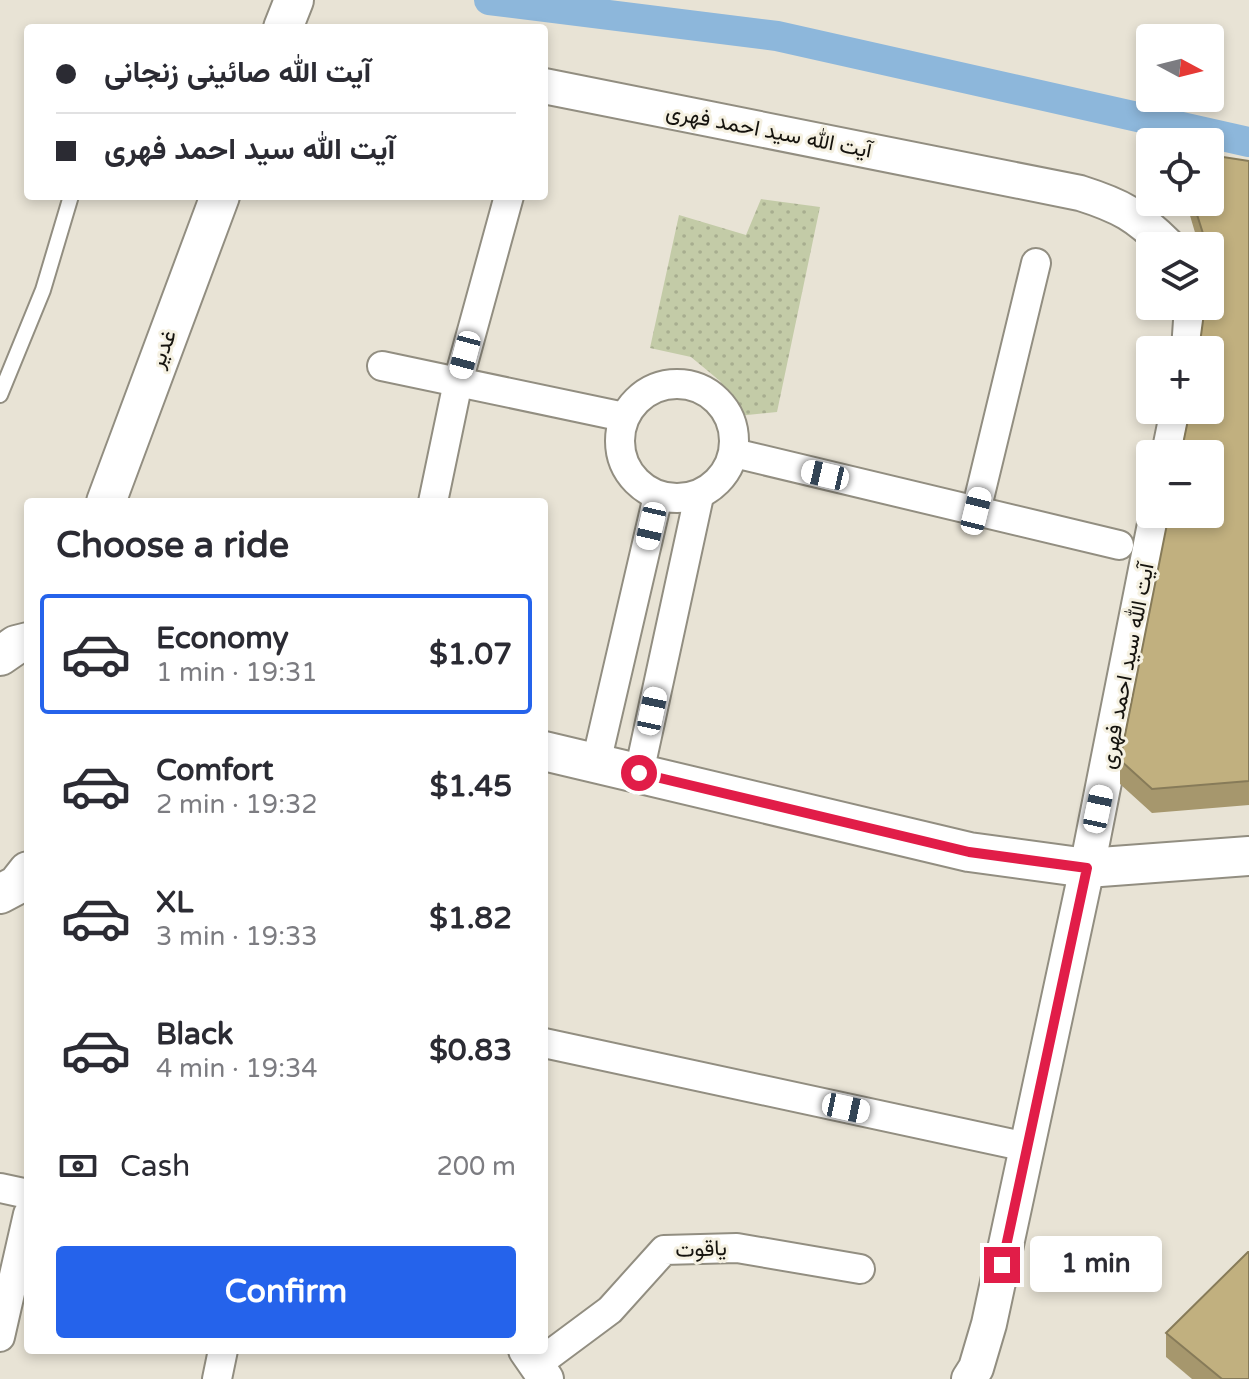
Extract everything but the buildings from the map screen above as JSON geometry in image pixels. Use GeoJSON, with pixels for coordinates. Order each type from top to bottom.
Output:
{"type":"FeatureCollection","features":[{"type":"Feature","properties":{"kind":"main road"},"geometry":{"type":"LineString","coordinates":[[285,24],[294,0]]}},
{"type":"Feature","properties":{"kind":"main road","name":"غدیر"},"geometry":{"type":"LineString","coordinates":[[107,498],[219,200]]}},
{"type":"Feature","properties":{"kind":"main road"},"geometry":{"type":"LineString","coordinates":[[0,656],[24,643]]}},
{"type":"Feature","properties":{"kind":"main road"},"geometry":{"type":"LineString","coordinates":[[548,752],[969,852],[1087,868],[1249,856]]}},
{"type":"Feature","properties":{"kind":"main road"},"geometry":{"type":"LineString","coordinates":[[0,894],[17,885],[24,876]]}},
{"type":"Feature","properties":{"kind":"street","name":"آیت الله سید احمد فهری"},"geometry":{"type":"LineString","coordinates":[[548,87],[1080,193],[1117,205],[1154,232]]}},
{"type":"Feature","properties":{"kind":"street"},"geometry":{"type":"LineString","coordinates":[[434,498],[458,382],[508,200]]}},
{"type":"Feature","properties":{"kind":"street"},"geometry":{"type":"LineString","coordinates":[[976,511],[1036,263]]}},
{"type":"Feature","properties":{"kind":"street"},"geometry":{"type":"LineString","coordinates":[[382,366],[624,417]]}},
{"type":"Feature","properties":{"kind":"street"},"geometry":{"type":"LineString","coordinates":[[678,383],[710,393],[731,420],[734,453],[722,479],[699,496],[658,496],[632,478],[619,449],[624,417],[646,391],[678,383]]}},
{"type":"Feature","properties":{"kind":"street"},"geometry":{"type":"LineString","coordinates":[[734,453],[1119,545]]}},
{"type":"Feature","properties":{"kind":"street"},"geometry":{"type":"LineString","coordinates":[[596,763],[658,496]]}},
{"type":"Feature","properties":{"kind":"street"},"geometry":{"type":"LineString","coordinates":[[639,773],[699,496]]}},
{"type":"Feature","properties":{"kind":"street","name":"آیت الله سید احمد فهری"},"geometry":{"type":"LineString","coordinates":[[969,1379],[976,1368],[989,1324],[1087,868],[1154,528]]}},
{"type":"Feature","properties":{"kind":"street"},"geometry":{"type":"LineString","coordinates":[[548,1044],[1027,1147]]}},
{"type":"Feature","properties":{"kind":"street"},"geometry":{"type":"LineString","coordinates":[[0,1188],[24,1193]]}},
{"type":"Feature","properties":{"kind":"street"},"geometry":{"type":"LineString","coordinates":[[0,1337],[24,1232]]}},
{"type":"Feature","properties":{"kind":"street","name":"یاقوت"},"geometry":{"type":"LineString","coordinates":[[536,1365],[610,1310],[664,1250],[737,1248],[860,1269]]}},
{"type":"Feature","properties":{"kind":"street"},"geometry":{"type":"LineString","coordinates":[[217,1379],[222,1354]]}},
{"type":"Feature","properties":{"kind":"lane"},"geometry":{"type":"LineString","coordinates":[[0,395],[43,290],[70,200]]}},
{"type":"Feature","properties":{"kind":"green space"},"geometry":{"type":"Polygon","coordinates":[[[761,199],[820,207],[777,412],[738,416],[720,381],[691,357],[650,348],[679,215],[746,235],[761,199]]]}},
{"type":"Feature","properties":{"kind":"waterway"},"geometry":{"type":"LineString","coordinates":[[489,0],[777,36],[1249,142]]}},
{"type":"Feature","properties":{"kind":"route"},"geometry":{"type":"LineString","coordinates":[[639,773],[969,852],[1087,868],[1002,1265]]}}]}
